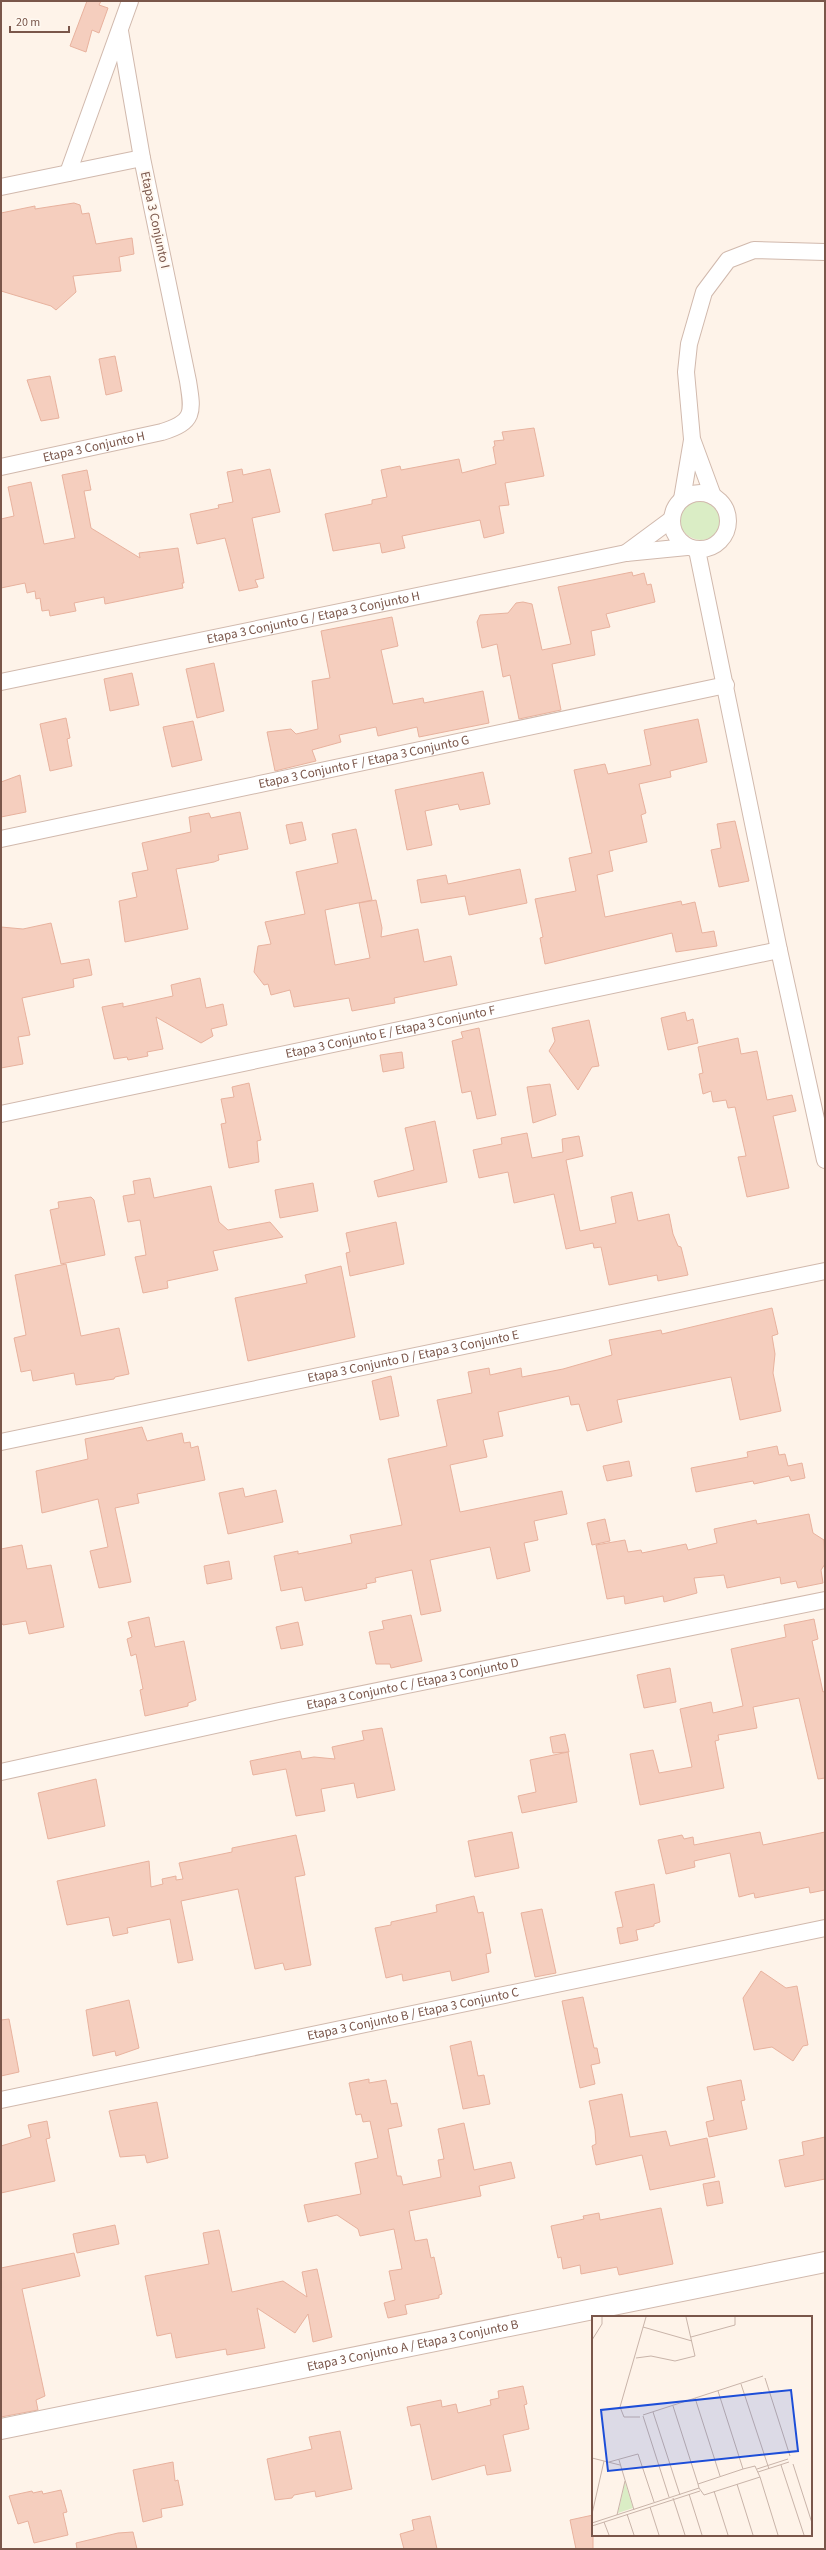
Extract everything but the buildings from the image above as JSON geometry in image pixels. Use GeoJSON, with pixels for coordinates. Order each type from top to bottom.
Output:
{"type":"FeatureCollection","features":[{"type":"Feature","properties":{"kind":"street"},"geometry":{"type":"LineString","coordinates":[[68,173],[130,1]]}},
{"type":"Feature","properties":{"kind":"street"},"geometry":{"type":"LineString","coordinates":[[120,31],[142,158]]}},
{"type":"Feature","properties":{"kind":"street","name":"Etapa 3 Conjunto I"},"geometry":{"type":"LineString","coordinates":[[1,187],[142,158],[192,405],[191,414],[185,422]]}},
{"type":"Feature","properties":{"kind":"street"},"geometry":{"type":"LineString","coordinates":[[682,499],[692,439],[686,372],[689,344],[704,292],[728,260],[754,250],[825,252]]}},
{"type":"Feature","properties":{"kind":"street","name":"Etapa 3 Conjunto H"},"geometry":{"type":"LineString","coordinates":[[1,467],[162,432],[185,422]]}},
{"type":"Feature","properties":{"kind":"street"},"geometry":{"type":"LineString","coordinates":[[692,439],[713,496]]}},
{"type":"Feature","properties":{"kind":"street"},"geometry":{"type":"LineString","coordinates":[[703,493],[713,496],[722,503],[727,512],[729,524],[725,534],[718,543],[709,549],[692,548],[678,540],[673,530],[672,519],[675,508],[682,499],[692,494],[703,493]]}},
{"type":"Feature","properties":{"kind":"street"},"geometry":{"type":"LineString","coordinates":[[626,553],[672,519]]}},
{"type":"Feature","properties":{"kind":"street"},"geometry":{"type":"LineString","coordinates":[[692,548],[726,685],[779,950],[825,1160]]}},
{"type":"Feature","properties":{"kind":"street","name":"Etapa 3 Conjunto G / Etapa 3 Conjunto H"},"geometry":{"type":"LineString","coordinates":[[1,682],[626,553],[692,548]]}},
{"type":"Feature","properties":{"kind":"street","name":"Etapa 3 Conjunto F / Etapa 3 Conjunto G"},"geometry":{"type":"LineString","coordinates":[[1,839],[726,685]]}},
{"type":"Feature","properties":{"kind":"street","name":"Etapa 3 Conjunto E / Etapa 3 Conjunto F"},"geometry":{"type":"LineString","coordinates":[[1,1114],[779,950]]}},
{"type":"Feature","properties":{"kind":"street","name":"Etapa 3 Conjunto D / Etapa 3 Conjunto E"},"geometry":{"type":"LineString","coordinates":[[1,1442],[825,1271]]}},
{"type":"Feature","properties":{"kind":"street","name":"Etapa 3 Conjunto C / Etapa 3 Conjunto D"},"geometry":{"type":"LineString","coordinates":[[1,1772],[279,1711],[825,1600]]}},
{"type":"Feature","properties":{"kind":"street","name":"Etapa 3 Conjunto B / Etapa 3 Conjunto C"},"geometry":{"type":"LineString","coordinates":[[1,2100],[825,1928]]}},
{"type":"Feature","properties":{"kind":"street","name":"Etapa 3 Conjunto A / Etapa 3 Conjunto B"},"geometry":{"type":"LineString","coordinates":[[1,2429],[825,2262]]}},
{"type":"Feature","properties":{"kind":"green space"},"geometry":{"type":"Polygon","coordinates":[[[701,496],[713,500],[719,506],[723,518],[719,530],[713,536],[701,540],[689,536],[683,530],[679,518],[683,506],[689,500],[701,496]]]}}]}
